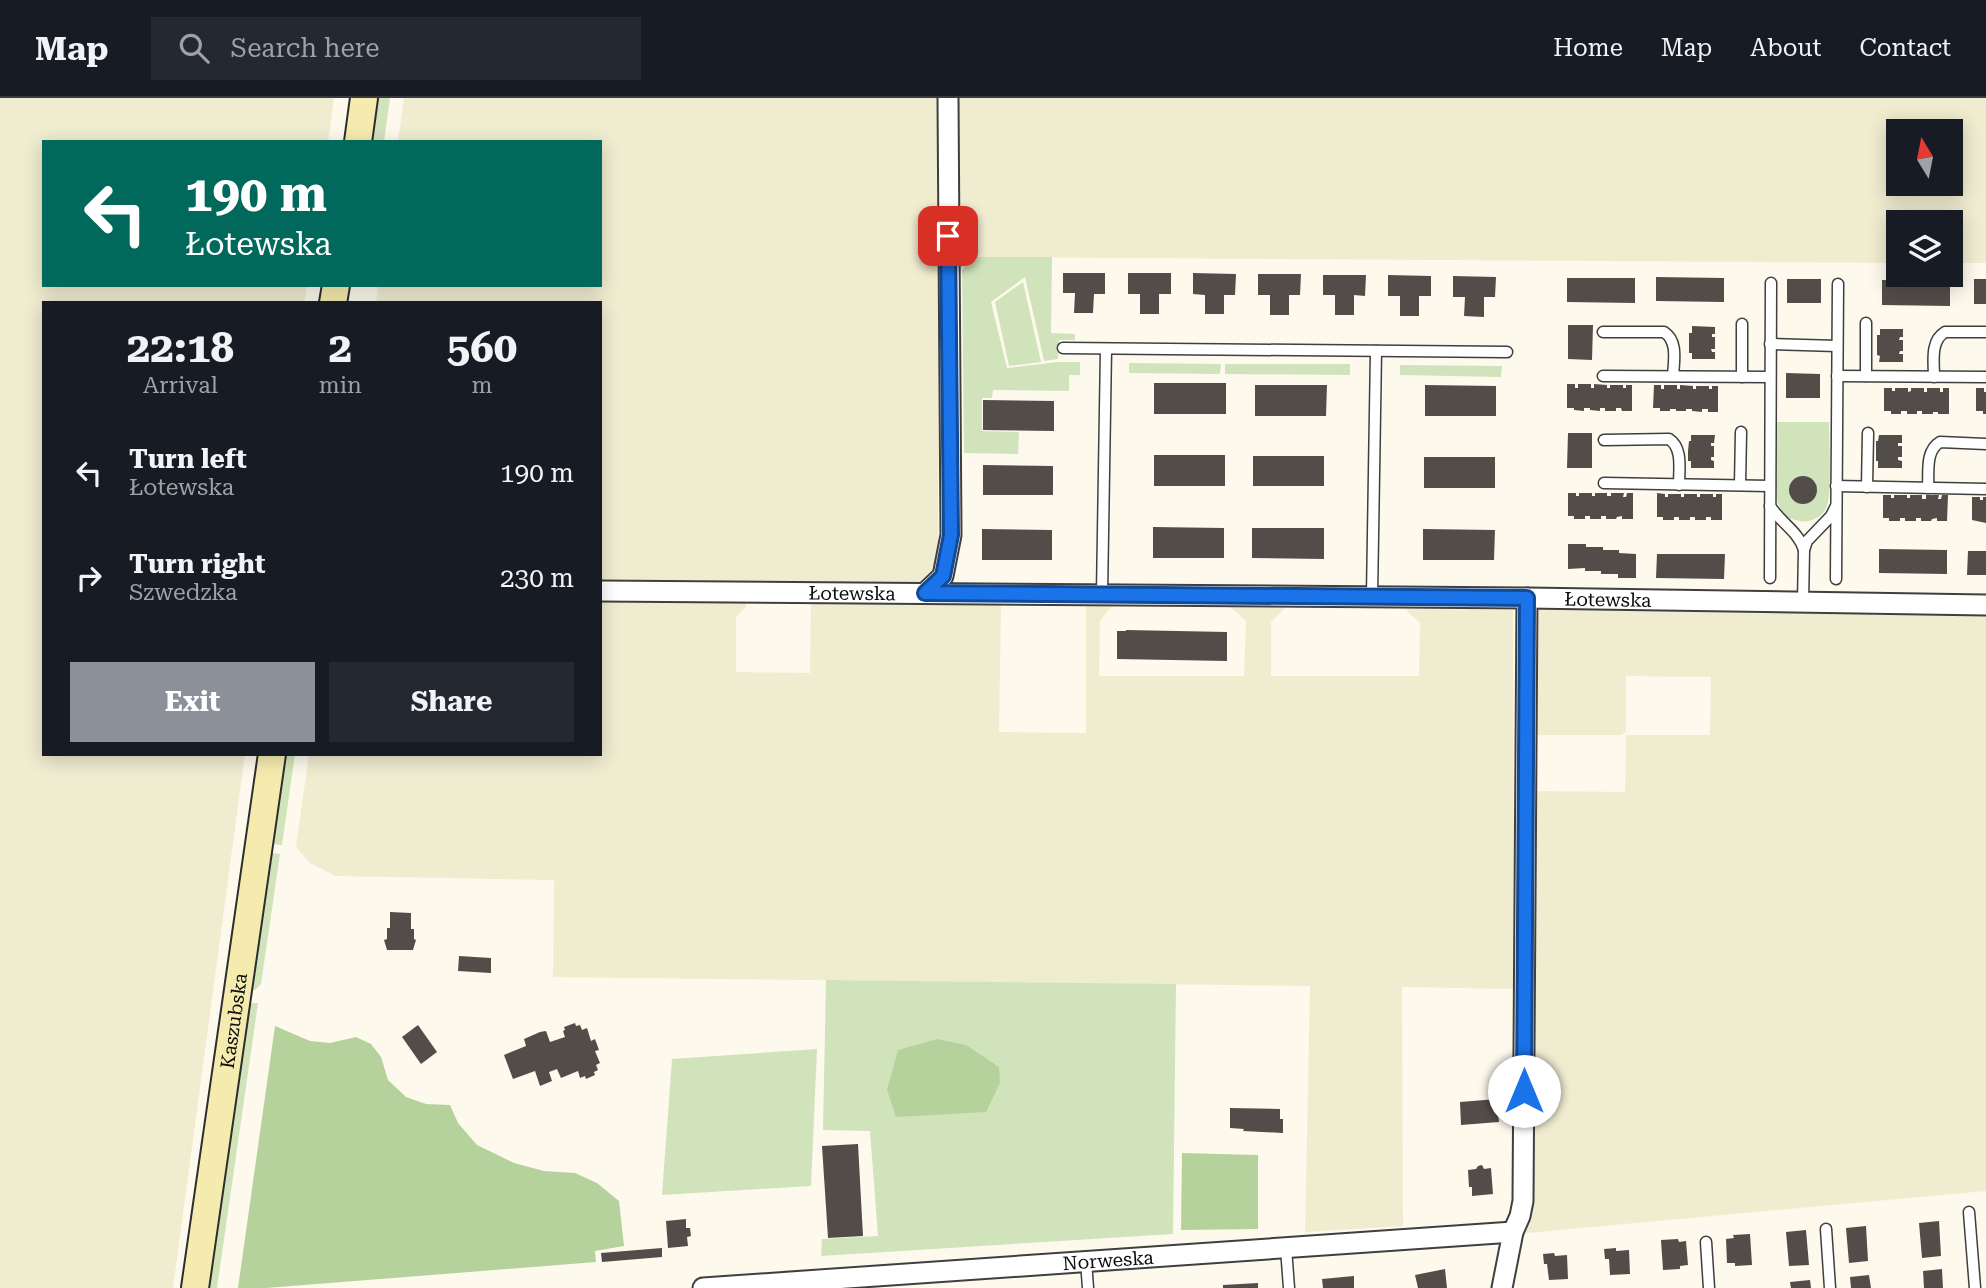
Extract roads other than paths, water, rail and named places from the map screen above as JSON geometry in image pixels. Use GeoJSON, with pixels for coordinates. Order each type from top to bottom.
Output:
{"type":"FeatureCollection","features":[{"type":"Feature","properties":{"kind":"main road"},"geometry":{"type":"LineString","coordinates":[[358,140],[364,98]]}},
{"type":"Feature","properties":{"kind":"main road","name":"Kaszubska"},"geometry":{"type":"LineString","coordinates":[[195,1288],[272,756]]}},
{"type":"Feature","properties":{"kind":"street"},"geometry":{"type":"LineString","coordinates":[[925,593],[943,576],[951,535],[948,98]]}},
{"type":"Feature","properties":{"kind":"street","name":"Łotewska"},"geometry":{"type":"LineString","coordinates":[[602,591],[1372,596],[1986,605]]}},
{"type":"Feature","properties":{"kind":"street"},"geometry":{"type":"LineString","coordinates":[[1502,1288],[1513,1232],[1523,1201],[1527,598]]}},
{"type":"Feature","properties":{"kind":"street","name":"Norweska"},"geometry":{"type":"LineString","coordinates":[[703,1288],[887,1281],[1086,1261],[1513,1232]]}},
{"type":"Feature","properties":{"kind":"lane"},"geometry":{"type":"LineString","coordinates":[[1770,283],[1770,578]]}},
{"type":"Feature","properties":{"kind":"lane"},"geometry":{"type":"LineString","coordinates":[[1836,579],[1838,284]]}},
{"type":"Feature","properties":{"kind":"lane"},"geometry":{"type":"LineString","coordinates":[[1866,323],[1866,376]]}},
{"type":"Feature","properties":{"kind":"lane"},"geometry":{"type":"LineString","coordinates":[[1742,324],[1742,377]]}},
{"type":"Feature","properties":{"kind":"lane"},"geometry":{"type":"LineString","coordinates":[[1603,332],[1664,332],[1672,340],[1674,347],[1674,376]]}},
{"type":"Feature","properties":{"kind":"lane"},"geometry":{"type":"LineString","coordinates":[[1934,377],[1934,347],[1940,335],[1945,332],[1986,332]]}},
{"type":"Feature","properties":{"kind":"lane"},"geometry":{"type":"LineString","coordinates":[[1770,344],[1838,346]]}},
{"type":"Feature","properties":{"kind":"lane"},"geometry":{"type":"LineString","coordinates":[[1063,348],[1507,352]]}},
{"type":"Feature","properties":{"kind":"lane"},"geometry":{"type":"LineString","coordinates":[[1102,594],[1105,349]]}},
{"type":"Feature","properties":{"kind":"lane"},"geometry":{"type":"LineString","coordinates":[[1372,596],[1376,351]]}},
{"type":"Feature","properties":{"kind":"lane"},"geometry":{"type":"LineString","coordinates":[[1603,376],[1770,377]]}},
{"type":"Feature","properties":{"kind":"lane"},"geometry":{"type":"LineString","coordinates":[[1837,376],[1986,377]]}},
{"type":"Feature","properties":{"kind":"lane"},"geometry":{"type":"LineString","coordinates":[[1740,485],[1741,432]]}},
{"type":"Feature","properties":{"kind":"lane"},"geometry":{"type":"LineString","coordinates":[[1867,487],[1868,433]]}},
{"type":"Feature","properties":{"kind":"lane"},"geometry":{"type":"LineString","coordinates":[[1604,440],[1673,441],[1679,453],[1679,485]]}},
{"type":"Feature","properties":{"kind":"lane"},"geometry":{"type":"LineString","coordinates":[[1928,488],[1929,457],[1935,445],[1940,442],[1986,444]]}},
{"type":"Feature","properties":{"kind":"lane"},"geometry":{"type":"LineString","coordinates":[[1604,483],[1770,486]]}},
{"type":"Feature","properties":{"kind":"lane"},"geometry":{"type":"LineString","coordinates":[[1836,486],[1986,489]]}},
{"type":"Feature","properties":{"kind":"lane"},"geometry":{"type":"LineString","coordinates":[[1770,505],[1777,517],[1801,540],[1804,550]]}},
{"type":"Feature","properties":{"kind":"lane"},"geometry":{"type":"LineString","coordinates":[[1803,602],[1804,550],[1807,541],[1831,516],[1836,506]]}},
{"type":"Feature","properties":{"kind":"lane"},"geometry":{"type":"LineString","coordinates":[[1969,1212],[1975,1288]]}},
{"type":"Feature","properties":{"kind":"lane"},"geometry":{"type":"LineString","coordinates":[[1826,1229],[1830,1288]]}},
{"type":"Feature","properties":{"kind":"lane"},"geometry":{"type":"LineString","coordinates":[[1706,1242],[1709,1288]]}},
{"type":"Feature","properties":{"kind":"lane"},"geometry":{"type":"LineString","coordinates":[[1286,1248],[1289,1288]]}},
{"type":"Feature","properties":{"kind":"lane"},"geometry":{"type":"LineString","coordinates":[[1086,1261],[1088,1288]]}}]}
